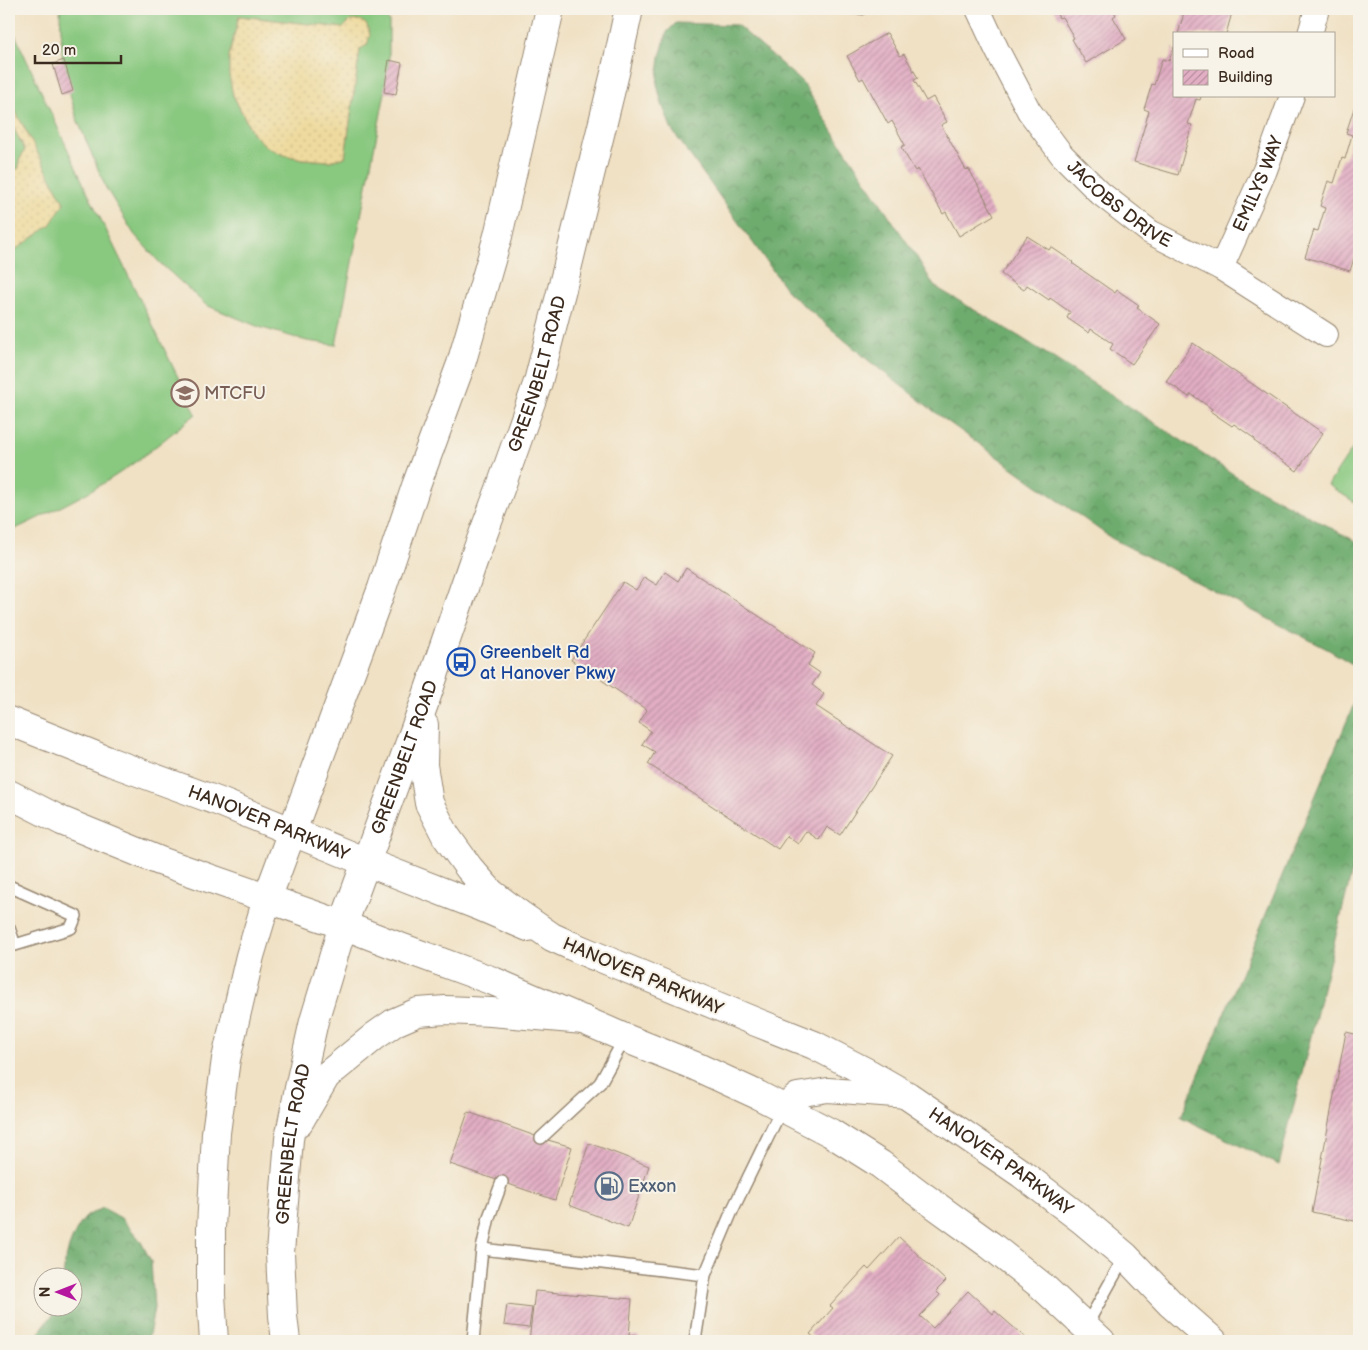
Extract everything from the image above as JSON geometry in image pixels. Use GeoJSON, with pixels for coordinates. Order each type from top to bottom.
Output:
{"type":"FeatureCollection","features":[{"type":"Feature","properties":{"kind":"main road"},"geometry":{"type":"LineString","coordinates":[[214,1341],[211,1295],[211,1228],[216,1133],[226,1059],[250,956],[291,833],[382,588],[416,486],[461,364],[498,236],[550,9]]}},
{"type":"Feature","properties":{"kind":"main road","name":"GREENBELT ROAD"},"geometry":{"type":"LineString","coordinates":[[286,1341],[280,1254],[289,1139],[298,1088],[314,1021],[343,925],[424,704],[538,382],[615,73],[629,9]]}},
{"type":"Feature","properties":{"kind":"main road"},"geometry":{"type":"LineString","coordinates":[[424,704],[423,765],[429,803],[446,836],[468,868],[492,893],[552,937],[594,956]]}},
{"type":"Feature","properties":{"kind":"main road","name":"HANOVER PARKWAY"},"geometry":{"type":"LineString","coordinates":[[9,721],[111,762],[220,802],[291,833],[479,906],[594,956],[814,1045],[908,1096],[1022,1174],[1081,1219],[1125,1256],[1171,1304],[1212,1341]]}},
{"type":"Feature","properties":{"kind":"main road"},"geometry":{"type":"LineString","coordinates":[[9,794],[62,821],[160,861],[343,925],[493,981],[695,1066],[758,1095],[831,1134],[880,1164],[990,1244],[1043,1287],[1093,1334]]}},
{"type":"Feature","properties":{"kind":"main road"},"geometry":{"type":"LineString","coordinates":[[289,1139],[326,1076],[375,1036],[396,1022],[418,1012],[455,1010],[584,1020]]}},
{"type":"Feature","properties":{"kind":"street","name":"JACOBS DRIVE"},"geometry":{"type":"LineString","coordinates":[[978,9],[1029,111],[1062,155],[1100,193],[1150,232],[1221,268],[1326,335]]}},
{"type":"Feature","properties":{"kind":"street"},"geometry":{"type":"LineString","coordinates":[[1311,32],[1317,9]]}},
{"type":"Feature","properties":{"kind":"street","name":"EMILYS WAY"},"geometry":{"type":"LineString","coordinates":[[1221,268],[1265,170],[1291,98]]}},
{"type":"Feature","properties":{"kind":"street"},"geometry":{"type":"LineString","coordinates":[[782,1108],[797,1095],[828,1090],[908,1096]]}},
{"type":"Feature","properties":{"kind":"lane"},"geometry":{"type":"LineString","coordinates":[[9,886],[76,916],[71,928],[15,945],[9,928]]}},
{"type":"Feature","properties":{"kind":"lane"},"geometry":{"type":"LineString","coordinates":[[541,1138],[600,1083],[625,1038]]}},
{"type":"Feature","properties":{"kind":"lane"},"geometry":{"type":"LineString","coordinates":[[695,1341],[705,1275],[732,1211],[782,1108]]}},
{"type":"Feature","properties":{"kind":"lane"},"geometry":{"type":"LineString","coordinates":[[474,1341],[482,1249],[489,1217],[502,1182]]}},
{"type":"Feature","properties":{"kind":"lane"},"geometry":{"type":"LineString","coordinates":[[482,1249],[705,1275]]}},
{"type":"Feature","properties":{"kind":"lane"},"geometry":{"type":"LineString","coordinates":[[1093,1334],[1125,1256]]}},
{"type":"Feature","properties":{"kind":"green space"},"geometry":{"type":"Polygon","coordinates":[[[60,9],[378,9],[389,21],[389,72],[336,345],[307,341],[259,327],[206,305],[160,263],[134,234],[106,188],[77,119],[63,70],[60,9]],[[239,16],[233,95],[253,134],[284,155],[329,161],[345,157],[360,49],[343,28],[239,16]]]}},
{"type":"Feature","properties":{"kind":"green space"},"geometry":{"type":"Polygon","coordinates":[[[676,23],[737,25],[803,83],[934,286],[1020,337],[1247,483],[1359,543],[1359,668],[1329,650],[1111,538],[940,416],[868,360],[789,293],[672,130],[657,84],[660,57],[667,32],[676,23]]]}},
{"type":"Feature","properties":{"kind":"green space"},"geometry":{"type":"Polygon","coordinates":[[[9,27],[12,28],[85,187],[196,414],[140,459],[104,483],[57,509],[9,532],[9,253],[21,246],[64,203],[9,99],[9,27]]]}},
{"type":"Feature","properties":{"kind":"green space"},"geometry":{"type":"Polygon","coordinates":[[[9,119],[25,150],[19,161],[19,168],[9,174],[9,119]]]}},
{"type":"Feature","properties":{"kind":"green space"},"geometry":{"type":"Polygon","coordinates":[[[1359,439],[1359,505],[1328,485],[1359,439]]]}},
{"type":"Feature","properties":{"kind":"green space"},"geometry":{"type":"Polygon","coordinates":[[[1359,692],[1359,843],[1279,1165],[1181,1117],[1359,692]]]}},
{"type":"Feature","properties":{"kind":"green space"},"geometry":{"type":"Polygon","coordinates":[[[103,1208],[121,1218],[140,1240],[151,1261],[154,1308],[149,1335],[144,1341],[33,1341],[50,1318],[82,1318],[82,1268],[64,1268],[76,1231],[85,1218],[103,1208]]]}},
{"type":"Feature","properties":{"kind":"sand"},"geometry":{"type":"Polygon","coordinates":[[[239,16],[343,28],[350,21],[360,20],[367,25],[370,35],[367,45],[360,49],[345,157],[329,161],[284,155],[267,147],[253,134],[233,95],[229,75],[229,56],[239,16]]]}},
{"type":"Feature","properties":{"kind":"sand"},"geometry":{"type":"Polygon","coordinates":[[[9,99],[64,203],[50,225],[9,253],[9,174],[19,168],[19,161],[25,150],[9,119],[9,99]]]}},
{"type":"Feature","properties":{"kind":"building"},"geometry":{"type":"Polygon","coordinates":[[[821,9],[865,9],[864,15],[821,9]]]}},
{"type":"Feature","properties":{"kind":"building"},"geometry":{"type":"Polygon","coordinates":[[[1054,9],[1113,9],[1116,15],[1113,17],[1126,39],[1086,63],[1062,17],[1059,18],[1054,9]]]}},
{"type":"Feature","properties":{"kind":"building"},"geometry":{"type":"Polygon","coordinates":[[[1185,9],[1233,9],[1227,32],[1179,32],[1185,9]]]}},
{"type":"Feature","properties":{"kind":"building"},"geometry":{"type":"Polygon","coordinates":[[[887,33],[900,56],[904,54],[918,78],[914,80],[926,101],[933,97],[947,122],[941,125],[966,170],[969,169],[994,215],[959,236],[946,212],[943,214],[918,169],[915,171],[901,147],[905,145],[892,121],[888,124],[863,78],[860,80],[847,56],[887,33]]]}},
{"type":"Feature","properties":{"kind":"building"},"geometry":{"type":"Polygon","coordinates":[[[1173,50],[1173,98],[1200,98],[1200,100],[1196,99],[1188,124],[1192,125],[1178,175],[1134,162],[1149,111],[1144,109],[1152,84],[1154,85],[1162,59],[1169,61],[1173,50]]]}},
{"type":"Feature","properties":{"kind":"building"},"geometry":{"type":"Polygon","coordinates":[[[64,60],[73,91],[62,95],[53,64],[64,60]]]}},
{"type":"Feature","properties":{"kind":"building"},"geometry":{"type":"Polygon","coordinates":[[[389,60],[402,63],[396,94],[384,92],[389,60]]]}},
{"type":"Feature","properties":{"kind":"building"},"geometry":{"type":"Polygon","coordinates":[[[1359,93],[1359,249],[1357,249],[1350,271],[1305,257],[1314,230],[1318,231],[1325,208],[1320,206],[1328,181],[1334,183],[1342,158],[1345,159],[1352,135],[1346,133],[1359,93]]]}},
{"type":"Feature","properties":{"kind":"building"},"geometry":{"type":"Polygon","coordinates":[[[1027,236],[1049,250],[1051,247],[1115,293],[1117,290],[1139,305],[1137,308],[1160,324],[1132,364],[1110,349],[1113,344],[1091,329],[1089,333],[1067,318],[1070,312],[1050,298],[1049,300],[1027,285],[1024,290],[1001,274],[1027,236]]]}},
{"type":"Feature","properties":{"kind":"building"},"geometry":{"type":"Polygon","coordinates":[[[1193,343],[1323,433],[1297,471],[1254,441],[1255,439],[1234,424],[1232,426],[1210,411],[1212,409],[1191,394],[1189,397],[1166,381],[1193,343]]]}},
{"type":"Feature","properties":{"kind":"building"},"geometry":{"type":"Polygon","coordinates":[[[686,568],[815,653],[808,665],[820,673],[812,685],[824,694],[816,706],[892,756],[840,835],[827,827],[819,840],[806,831],[798,844],[787,836],[778,849],[648,764],[655,752],[642,744],[651,731],[639,723],[647,710],[571,660],[623,582],[636,590],[644,577],[657,585],[665,572],[678,581],[686,568]]]}},
{"type":"Feature","properties":{"kind":"building"},"geometry":{"type":"Polygon","coordinates":[[[1346,1032],[1359,1035],[1359,1222],[1312,1212],[1346,1032]]]}},
{"type":"Feature","properties":{"kind":"building"},"geometry":{"type":"Polygon","coordinates":[[[468,1112],[572,1147],[555,1200],[450,1164],[468,1112]]]}},
{"type":"Feature","properties":{"kind":"building","name":"Exxon"},"geometry":{"type":"Polygon","coordinates":[[[589,1143],[649,1166],[628,1228],[569,1205],[589,1143]]]}},
{"type":"Feature","properties":{"kind":"building"},"geometry":{"type":"Polygon","coordinates":[[[899,1237],[946,1281],[936,1291],[940,1295],[920,1316],[933,1328],[968,1291],[993,1314],[995,1311],[1029,1341],[818,1341],[810,1334],[833,1308],[830,1306],[866,1267],[869,1270],[899,1237]]]}},
{"type":"Feature","properties":{"kind":"building"},"geometry":{"type":"Polygon","coordinates":[[[535,1291],[632,1299],[629,1336],[639,1336],[638,1341],[529,1341],[535,1291]]]}},
{"type":"Feature","properties":{"kind":"building"},"geometry":{"type":"Polygon","coordinates":[[[507,1305],[532,1308],[529,1328],[504,1325],[507,1305]]]}},
{"type":"Feature","properties":{"kind":"place","name":"MTCFU"},"geometry":{"type":"Point","coordinates":[185,393]}},
{"type":"Feature","properties":{"kind":"place","name":"Greenbelt Rd at Hanover Pkwy"},"geometry":{"type":"Point","coordinates":[461,662]}},
{"type":"Feature","properties":{"kind":"place","name":"Exxon"},"geometry":{"type":"Point","coordinates":[609,1186]}}]}
